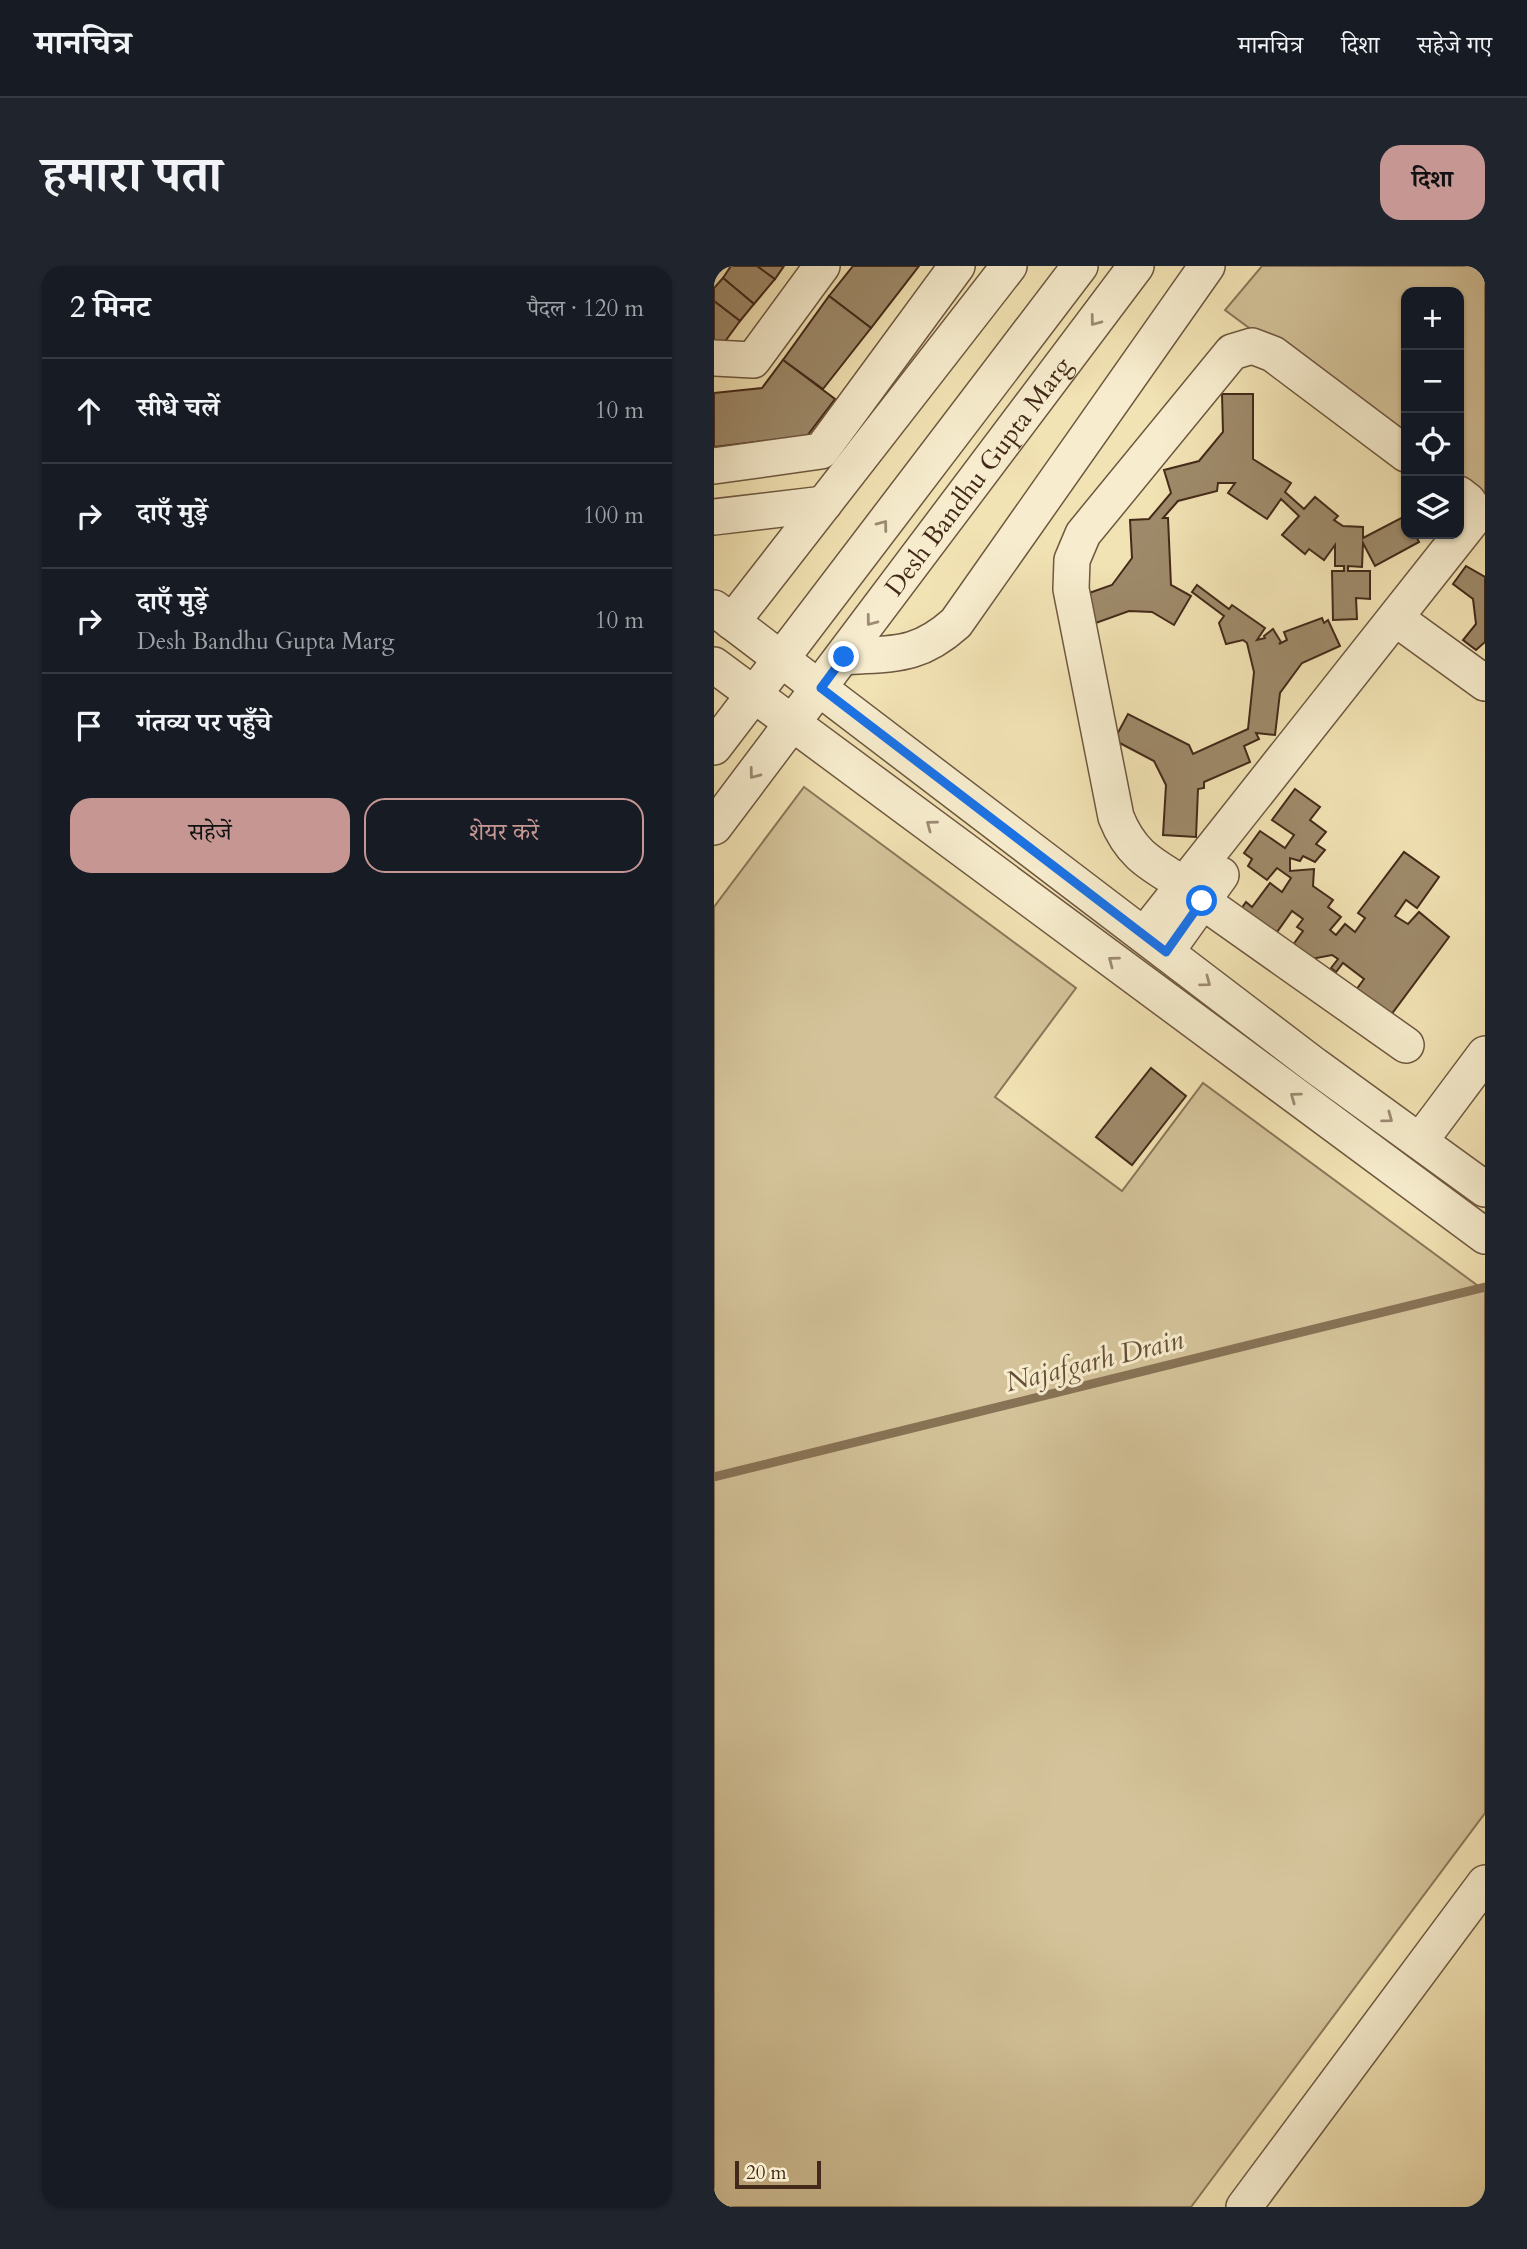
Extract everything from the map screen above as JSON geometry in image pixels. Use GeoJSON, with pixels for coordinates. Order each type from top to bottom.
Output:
{"type":"FeatureCollection","features":[{"type":"Feature","properties":{"kind":"street"},"geometry":{"type":"LineString","coordinates":[[714,358],[752,360],[822,266]]}},
{"type":"Feature","properties":{"kind":"street"},"geometry":{"type":"LineString","coordinates":[[821,451],[957,266]]}},
{"type":"Feature","properties":{"kind":"street"},"geometry":{"type":"LineString","coordinates":[[1009,266],[824,504],[723,615],[1485,1189]]}},
{"type":"Feature","properties":{"kind":"street","name":"Desh Bandhu Gupta Marg"},"geometry":{"type":"LineString","coordinates":[[754,695],[1080,266]]}},
{"type":"Feature","properties":{"kind":"street","name":"Desh Bandhu Gupta Marg"},"geometry":{"type":"LineString","coordinates":[[793,722],[1136,266]]}},
{"type":"Feature","properties":{"kind":"street"},"geometry":{"type":"LineString","coordinates":[[844,657],[914,651],[936,640],[956,623],[1207,266]]}},
{"type":"Feature","properties":{"kind":"street"},"geometry":{"type":"LineString","coordinates":[[1401,450],[1273,354],[1252,346],[1232,352],[1083,534],[1072,559],[1071,589],[1116,817],[1125,839],[1140,857],[1406,1045]]}},
{"type":"Feature","properties":{"kind":"street"},"geometry":{"type":"LineString","coordinates":[[714,466],[821,451],[851,469]]}},
{"type":"Feature","properties":{"kind":"street"},"geometry":{"type":"LineString","coordinates":[[1464,500],[1474,511],[1464,531]]}},
{"type":"Feature","properties":{"kind":"street"},"geometry":{"type":"LineString","coordinates":[[714,517],[824,504]]}},
{"type":"Feature","properties":{"kind":"street"},"geometry":{"type":"LineString","coordinates":[[1193,893],[1485,533]]}},
{"type":"Feature","properties":{"kind":"street"},"geometry":{"type":"LineString","coordinates":[[1155,943],[1458,539]]}},
{"type":"Feature","properties":{"kind":"street"},"geometry":{"type":"LineString","coordinates":[[1409,628],[1485,683]]}},
{"type":"Feature","properties":{"kind":"street"},"geometry":{"type":"LineString","coordinates":[[714,665],[1485,1237]]}},
{"type":"Feature","properties":{"kind":"street"},"geometry":{"type":"LineString","coordinates":[[714,747],[754,695]]}},
{"type":"Feature","properties":{"kind":"street"},"geometry":{"type":"LineString","coordinates":[[714,827],[793,722]]}},
{"type":"Feature","properties":{"kind":"street"},"geometry":{"type":"LineString","coordinates":[[1420,1141],[1485,1054]]}},
{"type":"Feature","properties":{"kind":"street"},"geometry":{"type":"LineString","coordinates":[[1244,2207],[1485,1883]]}},
{"type":"Feature","properties":{"kind":"shaded area"},"geometry":{"type":"Polygon","coordinates":[[[1262,266],[1485,266],[1485,497],[1464,487],[1464,287],[1401,287],[1401,441],[1225,310],[1262,266]]]}},
{"type":"Feature","properties":{"kind":"shaded area"},"geometry":{"type":"Polygon","coordinates":[[[804,787],[1076,988],[995,1097],[1122,1191],[1203,1083],[1485,1291],[1485,1813],[1191,2207],[714,2207],[714,907],[804,787]]]}},
{"type":"Feature","properties":{"kind":"building"},"geometry":{"type":"Polygon","coordinates":[[[731,266],[757,266],[775,279],[754,304],[723,278],[731,266]]]}},
{"type":"Feature","properties":{"kind":"building"},"geometry":{"type":"Polygon","coordinates":[[[757,266],[784,266],[775,279],[757,266]]]}},
{"type":"Feature","properties":{"kind":"building"},"geometry":{"type":"Polygon","coordinates":[[[853,266],[919,266],[871,328],[829,296],[853,266]]]}},
{"type":"Feature","properties":{"kind":"building"},"geometry":{"type":"Polygon","coordinates":[[[723,278],[754,304],[740,321],[714,301],[714,288],[723,278]]]}},
{"type":"Feature","properties":{"kind":"building"},"geometry":{"type":"Polygon","coordinates":[[[829,296],[871,328],[823,389],[783,360],[829,296]]]}},
{"type":"Feature","properties":{"kind":"building"},"geometry":{"type":"Polygon","coordinates":[[[714,301],[740,321],[718,351],[714,347],[714,301]]]}},
{"type":"Feature","properties":{"kind":"building"},"geometry":{"type":"Polygon","coordinates":[[[783,360],[835,399],[807,436],[714,447],[714,393],[762,388],[783,360]]]}},
{"type":"Feature","properties":{"kind":"building"},"geometry":{"type":"Polygon","coordinates":[[[1222,394],[1253,394],[1253,459],[1291,483],[1285,492],[1304,509],[1315,497],[1338,516],[1334,520],[1343,526],[1363,527],[1363,538],[1401,518],[1401,539],[1418,539],[1419,542],[1375,566],[1363,543],[1362,567],[1348,566],[1348,571],[1370,571],[1370,599],[1356,598],[1357,619],[1333,620],[1332,571],[1344,571],[1344,566],[1335,566],[1335,545],[1324,560],[1309,549],[1305,554],[1282,535],[1299,516],[1281,499],[1267,519],[1228,493],[1235,483],[1218,483],[1217,491],[1178,501],[1163,518],[1168,518],[1171,585],[1191,596],[1174,625],[1152,612],[1129,611],[1082,628],[1075,598],[1112,585],[1132,558],[1130,520],[1149,519],[1171,493],[1164,470],[1199,461],[1223,432],[1222,394]]]}},
{"type":"Feature","properties":{"kind":"building"},"geometry":{"type":"Polygon","coordinates":[[[1466,566],[1485,577],[1485,642],[1476,650],[1463,640],[1476,624],[1473,599],[1453,584],[1466,566]]]}},
{"type":"Feature","properties":{"kind":"building"},"geometry":{"type":"Polygon","coordinates":[[[1197,585],[1229,609],[1232,605],[1265,628],[1257,640],[1265,638],[1273,629],[1281,642],[1279,644],[1287,640],[1284,632],[1322,618],[1324,623],[1328,620],[1340,646],[1302,663],[1280,693],[1275,735],[1256,733],[1259,739],[1244,746],[1250,762],[1204,782],[1204,788],[1198,789],[1196,837],[1163,835],[1166,785],[1154,761],[1114,740],[1128,714],[1189,745],[1193,754],[1248,729],[1254,672],[1247,643],[1243,640],[1226,644],[1219,623],[1224,616],[1192,592],[1197,585]]]}},
{"type":"Feature","properties":{"kind":"building"},"geometry":{"type":"Polygon","coordinates":[[[1295,789],[1320,807],[1310,820],[1326,832],[1316,844],[1325,850],[1315,862],[1303,856],[1300,861],[1290,858],[1290,871],[1314,869],[1313,886],[1333,900],[1328,907],[1341,917],[1330,930],[1336,935],[1345,924],[1355,932],[1365,918],[1358,913],[1404,852],[1439,877],[1417,908],[1406,900],[1395,916],[1408,924],[1419,912],[1449,937],[1388,1019],[1353,994],[1364,979],[1343,963],[1336,972],[1331,968],[1338,959],[1332,955],[1306,960],[1290,949],[1303,931],[1297,927],[1303,919],[1292,911],[1270,942],[1236,916],[1246,902],[1252,907],[1270,883],[1282,892],[1291,878],[1277,868],[1267,880],[1248,866],[1252,859],[1244,853],[1260,831],[1285,848],[1294,835],[1272,820],[1295,789]]]}},
{"type":"Feature","properties":{"kind":"building"},"geometry":{"type":"Polygon","coordinates":[[[1151,1068],[1186,1096],[1132,1165],[1096,1137],[1151,1068]]]}},
{"type":"Feature","properties":{"kind":"waterway","name":"Najafgarh Drain"},"geometry":{"type":"LineString","coordinates":[[714,1477],[1485,1287]]}},
{"type":"Feature","properties":{"kind":"route"},"geometry":{"type":"LineString","coordinates":[[844,657],[821,688],[1166,952],[1202,901]]}}]}
